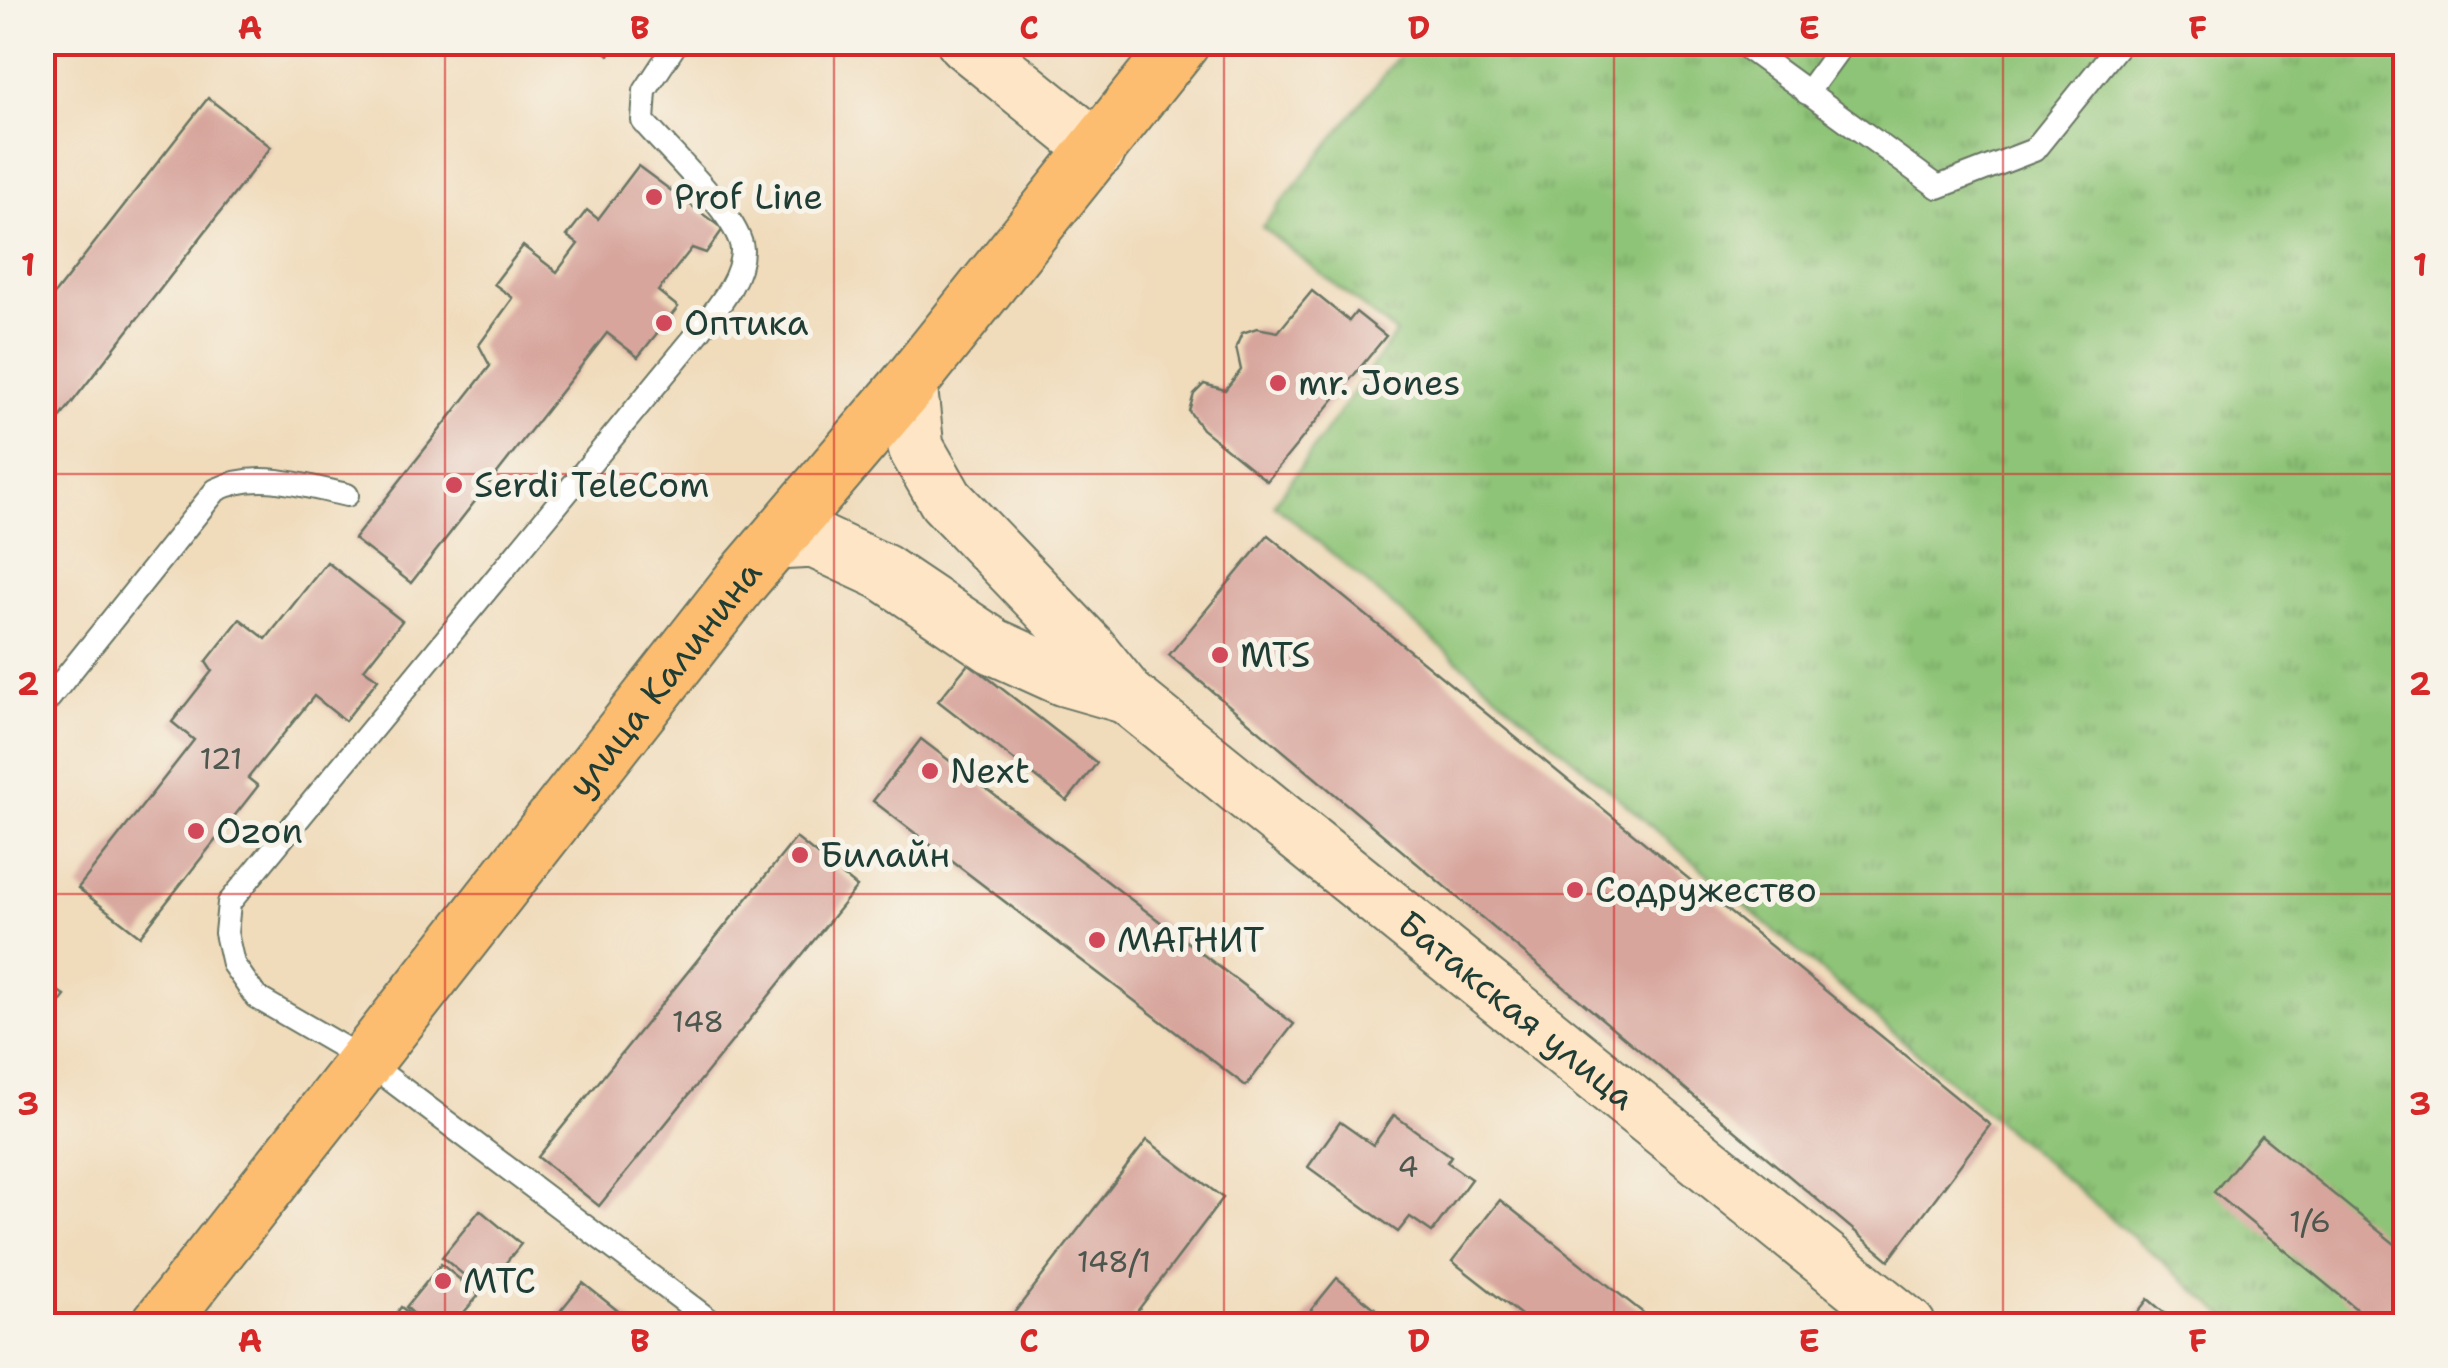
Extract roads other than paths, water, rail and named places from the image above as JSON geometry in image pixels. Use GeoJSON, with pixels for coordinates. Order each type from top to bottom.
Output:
{"type":"FeatureCollection","features":[{"type":"Feature","properties":{"kind":"main road"},"geometry":{"type":"LineString","coordinates":[[965,42],[1098,150]]}},
{"type":"Feature","properties":{"kind":"main road","name":"улица Калинина"},"geometry":{"type":"LineString","coordinates":[[158,1326],[741,580],[909,384],[1182,42]]}},
{"type":"Feature","properties":{"kind":"main road","name":"Батакская улица"},"geometry":{"type":"LineString","coordinates":[[909,384],[916,448],[946,500],[1089,649],[1126,696],[1908,1326]]}},
{"type":"Feature","properties":{"kind":"main road","name":"Батакская улица"},"geometry":{"type":"LineString","coordinates":[[776,542],[814,540],[883,572],[992,646],[1064,678],[1126,696]]}},
{"type":"Feature","properties":{"kind":"lane"},"geometry":{"type":"LineString","coordinates":[[677,42],[645,91],[643,121],[729,219],[742,248],[733,284],[699,332],[228,902],[226,933],[233,964],[256,997],[363,1059],[717,1326]]}},
{"type":"Feature","properties":{"kind":"lane"},"geometry":{"type":"LineString","coordinates":[[1739,42],[1938,188],[2034,150],[2122,42]]}},
{"type":"Feature","properties":{"kind":"lane"},"geometry":{"type":"LineString","coordinates":[[1807,92],[1839,44]]}},
{"type":"Feature","properties":{"kind":"lane"},"geometry":{"type":"LineString","coordinates":[[42,708],[216,490],[235,480],[257,478],[347,495]]}},
{"type":"Feature","properties":{"kind":"place","name":"Prof Line"},"geometry":{"type":"Point","coordinates":[654,197]}},
{"type":"Feature","properties":{"kind":"place","name":"Оптика"},"geometry":{"type":"Point","coordinates":[664,323]}},
{"type":"Feature","properties":{"kind":"place","name":"mr. Jones"},"geometry":{"type":"Point","coordinates":[1278,383]}},
{"type":"Feature","properties":{"kind":"place","name":"Serdi TeleCom"},"geometry":{"type":"Point","coordinates":[454,485]}},
{"type":"Feature","properties":{"kind":"place","name":"MTS"},"geometry":{"type":"Point","coordinates":[1220,655]}},
{"type":"Feature","properties":{"kind":"place","name":"Next"},"geometry":{"type":"Point","coordinates":[930,771]}},
{"type":"Feature","properties":{"kind":"place","name":"Ozon"},"geometry":{"type":"Point","coordinates":[196,831]}},
{"type":"Feature","properties":{"kind":"place","name":"Билайн"},"geometry":{"type":"Point","coordinates":[800,855]}},
{"type":"Feature","properties":{"kind":"place","name":"Содружество"},"geometry":{"type":"Point","coordinates":[1575,890]}},
{"type":"Feature","properties":{"kind":"place","name":"МАГНИТ"},"geometry":{"type":"Point","coordinates":[1097,940]}},
{"type":"Feature","properties":{"kind":"place","name":"МТС"},"geometry":{"type":"Point","coordinates":[443,1281]}}]}
